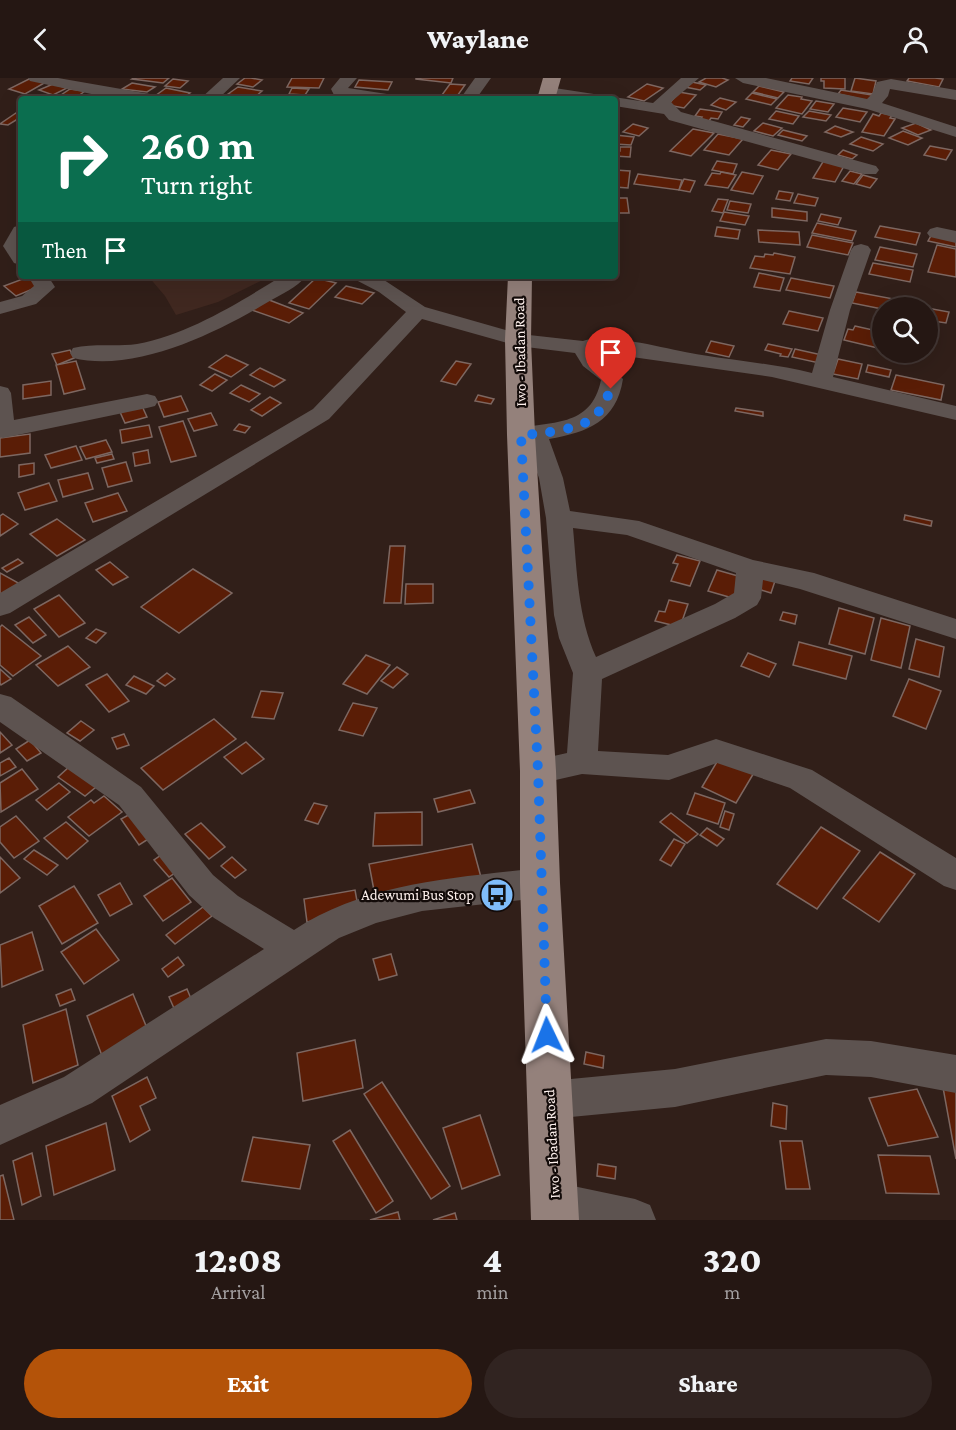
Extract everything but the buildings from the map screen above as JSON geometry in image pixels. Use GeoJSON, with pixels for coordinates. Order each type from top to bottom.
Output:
{"type":"FeatureCollection","features":[{"type":"Feature","properties":{"kind":"main road","name":"Iwo - Ibadan Road"},"geometry":{"type":"LineString","coordinates":[[520,279],[518,329],[528,434],[540,883],[555,1211]]}},
{"type":"Feature","properties":{"kind":"street"},"geometry":{"type":"LineString","coordinates":[[36,78],[129,96]]}},
{"type":"Feature","properties":{"kind":"street"},"geometry":{"type":"LineString","coordinates":[[211,96],[232,78]]}},
{"type":"Feature","properties":{"kind":"street"},"geometry":{"type":"LineString","coordinates":[[349,78],[339,89],[340,92],[367,96]]}},
{"type":"Feature","properties":{"kind":"street"},"geometry":{"type":"LineString","coordinates":[[470,96],[483,78]]}},
{"type":"Feature","properties":{"kind":"street"},"geometry":{"type":"LineString","coordinates":[[692,78],[661,102],[675,116],[870,170]]}},
{"type":"Feature","properties":{"kind":"street"},"geometry":{"type":"LineString","coordinates":[[743,78],[871,105],[956,132]]}},
{"type":"Feature","properties":{"kind":"street"},"geometry":{"type":"LineString","coordinates":[[871,105],[880,96],[883,82],[956,95]]}},
{"type":"Feature","properties":{"kind":"street"},"geometry":{"type":"LineString","coordinates":[[549,90],[584,96]]}},
{"type":"Feature","properties":{"kind":"street"},"geometry":{"type":"LineString","coordinates":[[618,102],[668,110]]}},
{"type":"Feature","properties":{"kind":"street"},"geometry":{"type":"LineString","coordinates":[[937,233],[956,237]]}},
{"type":"Feature","properties":{"kind":"street"},"geometry":{"type":"LineString","coordinates":[[18,237],[13,246],[18,254]]}},
{"type":"Feature","properties":{"kind":"street"},"geometry":{"type":"LineString","coordinates":[[821,380],[840,310],[861,250]]}},
{"type":"Feature","properties":{"kind":"street"},"geometry":{"type":"LineString","coordinates":[[0,308],[29,300],[45,287],[40,279]]}},
{"type":"Feature","properties":{"kind":"street"},"geometry":{"type":"LineString","coordinates":[[81,352],[103,355],[141,349],[196,332],[246,308],[291,279]]}},
{"type":"Feature","properties":{"kind":"street"},"geometry":{"type":"LineString","coordinates":[[390,282],[418,311],[468,326],[518,329],[586,348],[592,345],[613,346],[703,362],[772,370],[956,413]]}},
{"type":"Feature","properties":{"kind":"street"},"geometry":{"type":"LineString","coordinates":[[0,606],[321,414],[360,377],[377,354],[418,311]]}},
{"type":"Feature","properties":{"kind":"street"},"geometry":{"type":"LineString","coordinates":[[582,762],[588,674],[573,638],[568,615],[559,518],[551,478],[528,434],[565,428],[590,420],[602,408],[611,389],[612,379],[587,359],[586,348]]}},
{"type":"Feature","properties":{"kind":"street"},"geometry":{"type":"LineString","coordinates":[[0,393],[2,430],[147,401]]}},
{"type":"Feature","properties":{"kind":"street"},"geometry":{"type":"LineString","coordinates":[[559,518],[630,527],[749,568],[804,580],[956,629]]}},
{"type":"Feature","properties":{"kind":"street"},"geometry":{"type":"LineString","coordinates":[[588,674],[725,611],[747,598],[749,568]]}},
{"type":"Feature","properties":{"kind":"street"},"geometry":{"type":"LineString","coordinates":[[0,705],[24,724],[130,796],[201,885],[226,907],[294,949]]}},
{"type":"Feature","properties":{"kind":"street"},"geometry":{"type":"LineString","coordinates":[[538,771],[582,762],[669,768],[717,751],[801,779],[956,876]]}},
{"type":"Feature","properties":{"kind":"street"},"geometry":{"type":"LineString","coordinates":[[0,1125],[78,1090],[327,927],[372,909],[422,896],[540,883]]}},
{"type":"Feature","properties":{"kind":"street"},"geometry":{"type":"LineString","coordinates":[[550,1100],[675,1088],[826,1057],[871,1059],[956,1074]]}},
{"type":"Feature","properties":{"kind":"street"},"geometry":{"type":"LineString","coordinates":[[555,1211],[635,1220]]}},
{"type":"Feature","properties":{"kind":"shaded area"},"geometry":{"type":"Polygon","coordinates":[[[151,279],[265,279],[218,302],[176,315],[165,296],[151,279]]]}},
{"type":"Feature","properties":{"kind":"place","name":"Adewumi Bus Stop"},"geometry":{"type":"Point","coordinates":[497,895]}},
{"type":"Feature","properties":{"kind":"route"},"geometry":{"type":"LineString","coordinates":[[547,1035],[540,883],[538,771],[521,435],[565,428],[590,420],[602,408],[611,389]]}}]}
